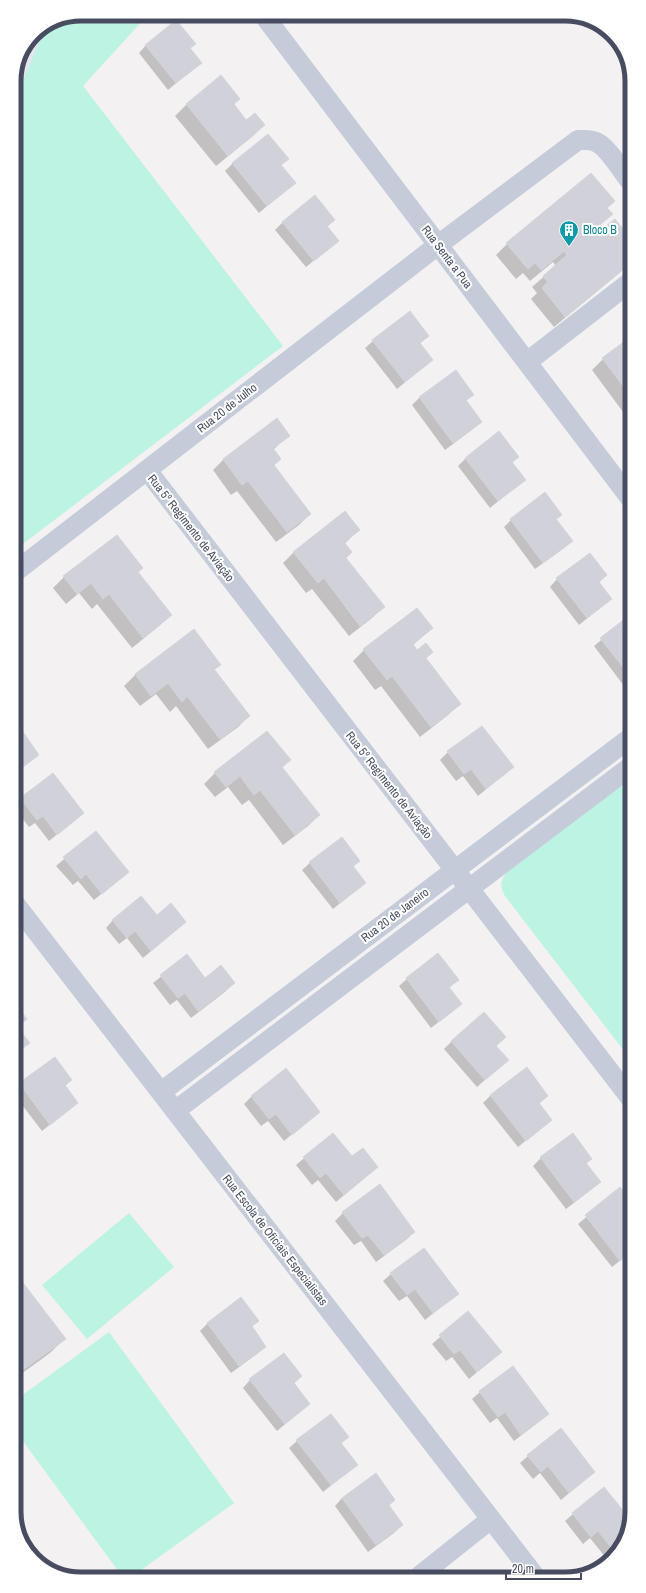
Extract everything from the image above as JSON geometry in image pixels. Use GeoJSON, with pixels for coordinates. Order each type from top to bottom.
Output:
{"type":"FeatureCollection","features":[{"type":"Feature","properties":{"kind":"street","name":"Rua Senta a Pua"},"geometry":{"type":"LineString","coordinates":[[268,21],[527,362],[625,483]]}},
{"type":"Feature","properties":{"kind":"street","name":"Rua 20 de Julho"},"geometry":{"type":"LineString","coordinates":[[21,567],[438,244],[578,140],[589,139],[597,142],[625,175]]}},
{"type":"Feature","properties":{"kind":"street"},"geometry":{"type":"LineString","coordinates":[[527,362],[625,286]]}},
{"type":"Feature","properties":{"kind":"street","name":"Rua 5º Regimento de Aviação"},"geometry":{"type":"LineString","coordinates":[[147,470],[625,1091]]}},
{"type":"Feature","properties":{"kind":"street","name":"Rua 20 de Janeiro"},"geometry":{"type":"LineString","coordinates":[[161,1092],[625,742]]}},
{"type":"Feature","properties":{"kind":"street","name":"Rua 20 de Janeiro"},"geometry":{"type":"LineString","coordinates":[[175,1111],[625,771]]}},
{"type":"Feature","properties":{"kind":"street","name":"Rua Escola de Oficiais Especialistas"},"geometry":{"type":"LineString","coordinates":[[21,911],[532,1572]]}},
{"type":"Feature","properties":{"kind":"street"},"geometry":{"type":"LineString","coordinates":[[424,1572],[491,1519]]}},
{"type":"Feature","properties":{"kind":"shaded area"},"geometry":{"type":"Polygon","coordinates":[[[43,35],[21,87],[23,66],[27,55],[33,45],[43,35]]]}},
{"type":"Feature","properties":{"kind":"green space"},"geometry":{"type":"Polygon","coordinates":[[[142,21],[83,86],[283,346],[21,545],[21,85],[42,36],[48,31],[70,22],[142,21]]]}},
{"type":"Feature","properties":{"kind":"green space"},"geometry":{"type":"Polygon","coordinates":[[[625,781],[625,1052],[505,896],[501,884],[506,873],[625,781]]]}},
{"type":"Feature","properties":{"kind":"green space"},"geometry":{"type":"Polygon","coordinates":[[[129,1213],[174,1267],[87,1339],[42,1285],[129,1213]]]}},
{"type":"Feature","properties":{"kind":"green space"},"geometry":{"type":"Polygon","coordinates":[[[109,1332],[234,1503],[138,1572],[119,1572],[21,1438],[21,1396],[109,1332]]]}},
{"type":"Feature","properties":{"kind":"building"},"geometry":{"type":"Polygon","coordinates":[[[175,21],[177,21],[196,44],[190,48],[202,63],[176,83],[145,45],[175,21]]]}},
{"type":"Feature","properties":{"kind":"building"},"geometry":{"type":"Polygon","coordinates":[[[221,75],[240,99],[234,104],[246,120],[255,113],[265,125],[228,156],[186,104],[221,75]]]}},
{"type":"Feature","properties":{"kind":"building"},"geometry":{"type":"Polygon","coordinates":[[[268,134],[289,159],[281,165],[296,183],[267,206],[232,163],[268,134]]]}},
{"type":"Feature","properties":{"kind":"building","name":"Bloco B"},"geometry":{"type":"Polygon","coordinates":[[[591,173],[615,201],[607,208],[613,214],[590,233],[593,236],[615,219],[623,229],[625,227],[625,267],[565,317],[542,288],[548,282],[543,276],[567,255],[564,251],[541,270],[535,263],[528,269],[506,243],[591,173]]]}},
{"type":"Feature","properties":{"kind":"building"},"geometry":{"type":"Polygon","coordinates":[[[315,195],[335,220],[327,226],[339,241],[314,261],[282,222],[315,195]]]}},
{"type":"Feature","properties":{"kind":"building"},"geometry":{"type":"Polygon","coordinates":[[[410,311],[429,336],[420,343],[433,360],[405,382],[372,340],[410,311]]]}},
{"type":"Feature","properties":{"kind":"building"},"geometry":{"type":"Polygon","coordinates":[[[625,341],[625,389],[602,358],[625,341]]]}},
{"type":"Feature","properties":{"kind":"building"},"geometry":{"type":"Polygon","coordinates":[[[456,370],[474,395],[466,400],[482,422],[453,443],[419,397],[456,370]]]}},
{"type":"Feature","properties":{"kind":"building"},"geometry":{"type":"Polygon","coordinates":[[[277,418],[290,436],[273,448],[281,459],[274,465],[311,514],[287,532],[248,481],[242,485],[223,459],[277,418]]]}},
{"type":"Feature","properties":{"kind":"building"},"geometry":{"type":"Polygon","coordinates":[[[499,431],[519,457],[512,462],[526,480],[498,501],[465,458],[499,431]]]}},
{"type":"Feature","properties":{"kind":"building"},"geometry":{"type":"Polygon","coordinates":[[[545,492],[562,515],[556,519],[573,541],[543,563],[510,519],[545,492]]]}},
{"type":"Feature","properties":{"kind":"building"},"geometry":{"type":"Polygon","coordinates":[[[345,511],[360,530],[344,542],[352,552],[346,558],[385,607],[360,626],[324,578],[318,583],[293,552],[345,511]]]}},
{"type":"Feature","properties":{"kind":"building"},"geometry":{"type":"Polygon","coordinates":[[[117,535],[143,568],[138,572],[172,615],[143,638],[109,594],[103,599],[91,583],[77,594],[63,576],[117,535]]]}},
{"type":"Feature","properties":{"kind":"building"},"geometry":{"type":"Polygon","coordinates":[[[590,553],[607,575],[599,582],[612,599],[587,618],[556,578],[590,553]]]}},
{"type":"Feature","properties":{"kind":"building"},"geometry":{"type":"Polygon","coordinates":[[[417,608],[433,628],[413,644],[417,650],[426,643],[433,652],[426,658],[461,704],[431,727],[392,676],[387,680],[363,649],[417,608]]]}},
{"type":"Feature","properties":{"kind":"building"},"geometry":{"type":"Polygon","coordinates":[[[625,619],[625,670],[600,638],[625,619]]]}},
{"type":"Feature","properties":{"kind":"building"},"geometry":{"type":"Polygon","coordinates":[[[194,629],[221,665],[214,669],[250,716],[220,739],[187,696],[182,702],[168,683],[151,696],[135,674],[194,629]]]}},
{"type":"Feature","properties":{"kind":"building"},"geometry":{"type":"Polygon","coordinates":[[[482,726],[514,767],[486,789],[471,769],[464,774],[447,751],[482,726]]]}},
{"type":"Feature","properties":{"kind":"building"},"geometry":{"type":"Polygon","coordinates":[[[21,729],[39,755],[21,768],[21,729]]]}},
{"type":"Feature","properties":{"kind":"building"},"geometry":{"type":"Polygon","coordinates":[[[267,731],[291,760],[282,767],[320,815],[295,835],[260,790],[254,795],[240,776],[226,787],[214,772],[267,731]]]}},
{"type":"Feature","properties":{"kind":"building"},"geometry":{"type":"Polygon","coordinates":[[[53,773],[84,813],[57,835],[43,816],[37,820],[21,797],[53,773]]]}},
{"type":"Feature","properties":{"kind":"building"},"geometry":{"type":"Polygon","coordinates":[[[96,831],[129,872],[102,894],[86,874],[81,879],[63,857],[96,831]]]}},
{"type":"Feature","properties":{"kind":"building"},"geometry":{"type":"Polygon","coordinates":[[[342,837],[360,861],[353,866],[366,883],[340,903],[309,862],[342,837]]]}},
{"type":"Feature","properties":{"kind":"building"},"geometry":{"type":"Polygon","coordinates":[[[141,896],[157,915],[171,903],[186,922],[151,951],[135,931],[127,938],[112,920],[141,896]]]}},
{"type":"Feature","properties":{"kind":"building"},"geometry":{"type":"Polygon","coordinates":[[[438,953],[459,980],[449,987],[462,1004],[439,1022],[406,978],[438,953]]]}},
{"type":"Feature","properties":{"kind":"building"},"geometry":{"type":"Polygon","coordinates":[[[187,954],[205,978],[221,965],[235,983],[198,1011],[185,993],[178,998],[160,975],[187,954]]]}},
{"type":"Feature","properties":{"kind":"building"},"geometry":{"type":"Polygon","coordinates":[[[21,1011],[27,1019],[21,1024],[21,1011]]]}},
{"type":"Feature","properties":{"kind":"building"},"geometry":{"type":"Polygon","coordinates":[[[484,1012],[506,1037],[496,1046],[509,1060],[485,1080],[451,1041],[484,1012]]]}},
{"type":"Feature","properties":{"kind":"building"},"geometry":{"type":"Polygon","coordinates":[[[21,1032],[30,1043],[21,1049],[21,1032]]]}},
{"type":"Feature","properties":{"kind":"building"},"geometry":{"type":"Polygon","coordinates":[[[55,1057],[72,1080],[65,1085],[78,1103],[50,1125],[21,1086],[21,1082],[55,1057]]]}},
{"type":"Feature","properties":{"kind":"building"},"geometry":{"type":"Polygon","coordinates":[[[527,1067],[548,1096],[539,1103],[552,1120],[526,1141],[490,1095],[527,1067]]]}},
{"type":"Feature","properties":{"kind":"building"},"geometry":{"type":"Polygon","coordinates":[[[286,1068],[320,1112],[292,1135],[276,1114],[269,1119],[251,1096],[286,1068]]]}},
{"type":"Feature","properties":{"kind":"building"},"geometry":{"type":"Polygon","coordinates":[[[333,1133],[352,1156],[363,1148],[378,1167],[344,1195],[326,1173],[320,1178],[303,1157],[333,1133]]]}},
{"type":"Feature","properties":{"kind":"building"},"geometry":{"type":"Polygon","coordinates":[[[573,1133],[592,1159],[586,1163],[601,1182],[574,1202],[540,1157],[573,1133]]]}},
{"type":"Feature","properties":{"kind":"building"},"geometry":{"type":"Polygon","coordinates":[[[380,1184],[415,1232],[384,1255],[368,1235],[362,1238],[342,1212],[380,1184]]]}},
{"type":"Feature","properties":{"kind":"building"},"geometry":{"type":"Polygon","coordinates":[[[620,1187],[625,1193],[625,1257],[620,1261],[585,1215],[620,1187]]]}},
{"type":"Feature","properties":{"kind":"building"},"geometry":{"type":"Polygon","coordinates":[[[424,1248],[459,1294],[433,1313],[415,1289],[407,1295],[390,1273],[424,1248]]]}},
{"type":"Feature","properties":{"kind":"building"},"geometry":{"type":"Polygon","coordinates":[[[21,1280],[66,1339],[21,1371],[21,1280]]]}},
{"type":"Feature","properties":{"kind":"building"},"geometry":{"type":"Polygon","coordinates":[[[241,1297],[259,1321],[252,1326],[266,1347],[239,1366],[207,1323],[241,1297]]]}},
{"type":"Feature","properties":{"kind":"building"},"geometry":{"type":"Polygon","coordinates":[[[468,1311],[502,1352],[477,1372],[460,1350],[454,1354],[439,1335],[468,1311]]]}},
{"type":"Feature","properties":{"kind":"building"},"geometry":{"type":"Polygon","coordinates":[[[284,1353],[302,1376],[294,1383],[310,1404],[285,1424],[249,1379],[284,1353]]]}},
{"type":"Feature","properties":{"kind":"building"},"geometry":{"type":"Polygon","coordinates":[[[513,1366],[549,1414],[521,1435],[505,1412],[498,1417],[479,1391],[513,1366]]]}},
{"type":"Feature","properties":{"kind":"building"},"geometry":{"type":"Polygon","coordinates":[[[331,1414],[349,1437],[341,1443],[358,1465],[331,1485],[296,1440],[331,1414]]]}},
{"type":"Feature","properties":{"kind":"building"},"geometry":{"type":"Polygon","coordinates":[[[561,1428],[595,1472],[569,1493],[548,1466],[541,1472],[527,1455],[561,1428]]]}},
{"type":"Feature","properties":{"kind":"building"},"geometry":{"type":"Polygon","coordinates":[[[376,1473],[395,1500],[389,1505],[403,1525],[376,1545],[342,1498],[376,1473]]]}},
{"type":"Feature","properties":{"kind":"building"},"geometry":{"type":"Polygon","coordinates":[[[604,1487],[625,1513],[623,1527],[615,1545],[612,1549],[598,1531],[591,1537],[572,1513],[604,1487]]]}},
{"type":"Feature","properties":{"kind":"place","name":"Bloco B"},"geometry":{"type":"Point","coordinates":[569,247]}}]}
